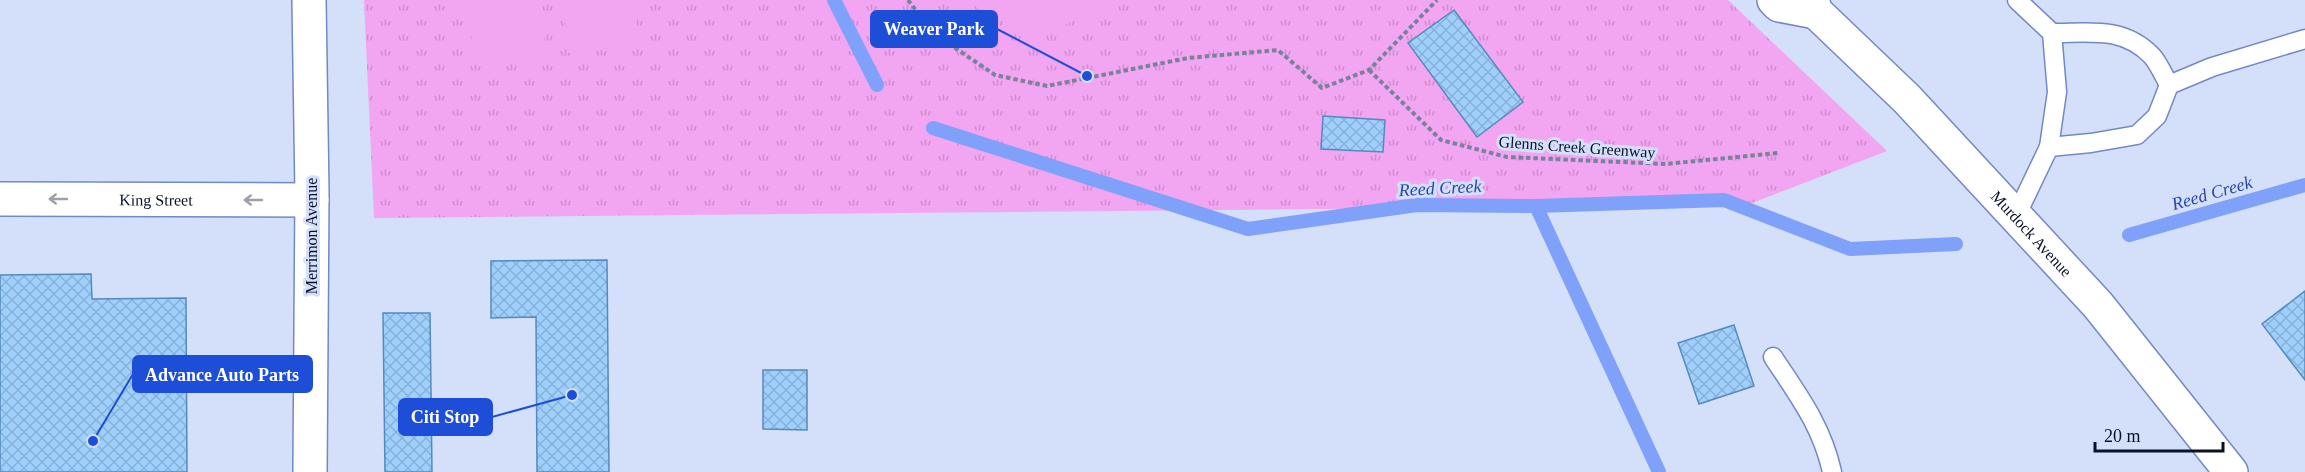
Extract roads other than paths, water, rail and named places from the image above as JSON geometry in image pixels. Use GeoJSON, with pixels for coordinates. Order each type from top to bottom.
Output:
{"type":"FeatureCollection","features":[{"type":"Feature","properties":{"kind":"street","name":"Merrimon Avenue"},"geometry":{"type":"LineString","coordinates":[[309,0],[312,200],[310,472]]}},
{"type":"Feature","properties":{"kind":"street","name":"Murdock Avenue"},"geometry":{"type":"LineString","coordinates":[[1774,0],[1779,5],[1814,6],[1907,99],[2098,305],[2231,472]]}},
{"type":"Feature","properties":{"kind":"street","name":"King Street"},"geometry":{"type":"LineString","coordinates":[[0,199],[312,200]]}},
{"type":"Feature","properties":{"kind":"lane"},"geometry":{"type":"LineString","coordinates":[[2016,216],[2049,147],[2057,92],[2052,33],[2018,0]]}},
{"type":"Feature","properties":{"kind":"lane"},"geometry":{"type":"LineString","coordinates":[[2052,33],[2107,33],[2128,37],[2154,57],[2169,85]]}},
{"type":"Feature","properties":{"kind":"lane"},"geometry":{"type":"LineString","coordinates":[[2049,147],[2137,135],[2157,116],[2169,85],[2212,67],[2305,39]]}},
{"type":"Feature","properties":{"kind":"lane"},"geometry":{"type":"LineString","coordinates":[[1773,357],[1813,416],[1825,445],[1832,472]]}},
{"type":"Feature","properties":{"kind":"waterway","name":"Reed Creek"},"geometry":{"type":"LineString","coordinates":[[834,0],[877,85]]}},
{"type":"Feature","properties":{"kind":"waterway","name":"Reed Creek"},"geometry":{"type":"LineString","coordinates":[[933,128],[1248,229],[1417,205],[1536,206],[1724,200],[1850,249],[1956,244]]}},
{"type":"Feature","properties":{"kind":"waterway","name":"Reed Creek"},"geometry":{"type":"LineString","coordinates":[[2129,235],[2305,185]]}},
{"type":"Feature","properties":{"kind":"waterway"},"geometry":{"type":"LineString","coordinates":[[1536,206],[1659,472]]}},
{"type":"Feature","properties":{"kind":"place","name":"Weaver Park"},"geometry":{"type":"Point","coordinates":[1087,76]}},
{"type":"Feature","properties":{"kind":"place","name":"Citi Stop"},"geometry":{"type":"Point","coordinates":[572,395]}},
{"type":"Feature","properties":{"kind":"place","name":"Advance Auto Parts"},"geometry":{"type":"Point","coordinates":[93,441]}}]}
